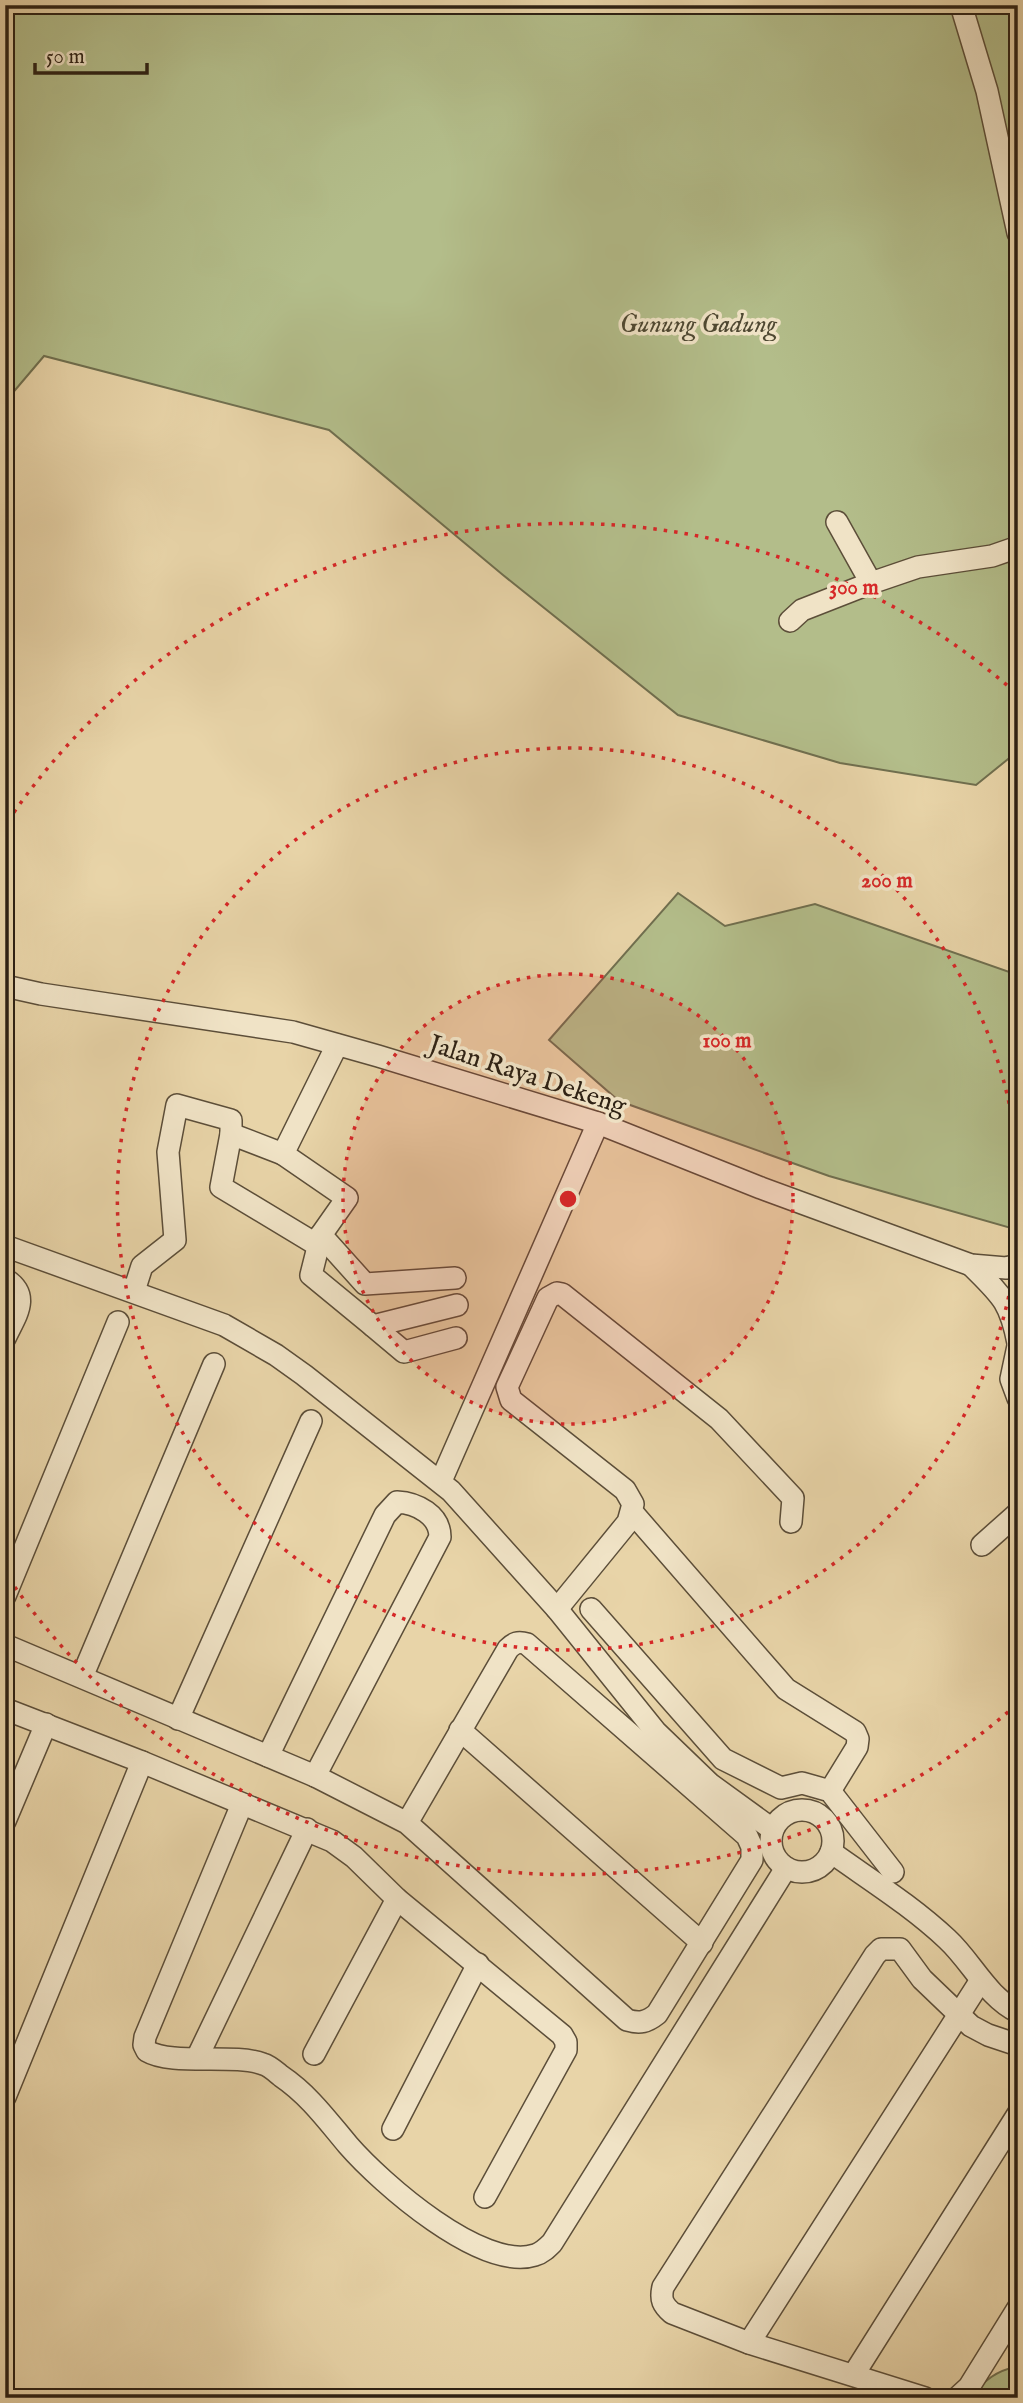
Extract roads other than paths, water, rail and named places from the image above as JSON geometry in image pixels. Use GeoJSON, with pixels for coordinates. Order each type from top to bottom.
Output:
{"type":"FeatureCollection","features":[{"type":"Feature","properties":{"kind":"street"},"geometry":{"type":"LineString","coordinates":[[961,5],[987,91],[1018,233]]}},
{"type":"Feature","properties":{"kind":"street"},"geometry":{"type":"LineString","coordinates":[[837,522],[872,583]]}},
{"type":"Feature","properties":{"kind":"street"},"geometry":{"type":"LineString","coordinates":[[790,621],[802,610],[918,566],[992,556],[1018,547]]}},
{"type":"Feature","properties":{"kind":"street","name":"Jalan Raya Dekeng"},"geometry":{"type":"LineString","coordinates":[[5,986],[41,994],[293,1032],[598,1123],[761,1188],[971,1265],[1006,1268],[1018,1265]]}},
{"type":"Feature","properties":{"kind":"street"},"geometry":{"type":"LineString","coordinates":[[283,1154],[337,1045]]}},
{"type":"Feature","properties":{"kind":"street"},"geometry":{"type":"LineString","coordinates":[[134,1291],[142,1265],[175,1240],[168,1152],[177,1105],[232,1120],[221,1187],[320,1241],[365,1284],[455,1278]]}},
{"type":"Feature","properties":{"kind":"street"},"geometry":{"type":"LineString","coordinates":[[431,1516],[441,1482],[598,1123]]}},
{"type":"Feature","properties":{"kind":"street"},"geometry":{"type":"LineString","coordinates":[[231,1134],[283,1154],[347,1198],[320,1241],[311,1275],[404,1352],[456,1338]]}},
{"type":"Feature","properties":{"kind":"street"},"geometry":{"type":"LineString","coordinates":[[5,1246],[200,1315],[248,1337],[304,1375],[441,1482],[558,1609],[656,1732],[710,1784],[772,1829]]}},
{"type":"Feature","properties":{"kind":"street"},"geometry":{"type":"LineString","coordinates":[[971,1265],[995,1286],[1009,1306],[1018,1345],[1011,1379],[1018,1398]]}},
{"type":"Feature","properties":{"kind":"street"},"geometry":{"type":"LineString","coordinates":[[5,1279],[18,1290],[21,1297],[19,1308],[5,1338]]}},
{"type":"Feature","properties":{"kind":"street"},"geometry":{"type":"LineString","coordinates":[[558,1609],[628,1522],[633,1504],[625,1490],[511,1400],[507,1394],[507,1387],[552,1294],[562,1294],[719,1419],[793,1498],[791,1522]]}},
{"type":"Feature","properties":{"kind":"street"},"geometry":{"type":"LineString","coordinates":[[373,1326],[457,1305]]}},
{"type":"Feature","properties":{"kind":"street"},"geometry":{"type":"LineString","coordinates":[[5,1596],[118,1322]]}},
{"type":"Feature","properties":{"kind":"street"},"geometry":{"type":"LineString","coordinates":[[82,1678],[214,1364]]}},
{"type":"Feature","properties":{"kind":"street"},"geometry":{"type":"LineString","coordinates":[[178,1719],[311,1421]]}},
{"type":"Feature","properties":{"kind":"street"},"geometry":{"type":"LineString","coordinates":[[411,1504],[441,1482]]}},
{"type":"Feature","properties":{"kind":"street"},"geometry":{"type":"LineString","coordinates":[[268,1756],[385,1515],[397,1502],[424,1509],[438,1526],[440,1538],[316,1776]]}},
{"type":"Feature","properties":{"kind":"street"},"geometry":{"type":"LineString","coordinates":[[632,1512],[786,1689],[855,1732],[857,1747],[830,1791]]}},
{"type":"Feature","properties":{"kind":"street"},"geometry":{"type":"LineString","coordinates":[[982,1545],[1018,1513]]}},
{"type":"Feature","properties":{"kind":"street"},"geometry":{"type":"LineString","coordinates":[[592,1609],[723,1759],[781,1788],[802,1783],[830,1791],[893,1872]]}},
{"type":"Feature","properties":{"kind":"street"},"geometry":{"type":"LineString","coordinates":[[5,1645],[316,1776],[407,1823],[627,2020],[638,2023],[648,2021],[657,2014],[752,1860],[752,1847],[747,1836],[527,1644],[521,1642],[514,1643],[508,1649],[407,1823]]}},
{"type":"Feature","properties":{"kind":"street"},"geometry":{"type":"LineString","coordinates":[[5,1709],[142,1762],[331,1841],[354,1857],[397,1899],[562,2035],[566,2050],[485,2197]]}},
{"type":"Feature","properties":{"kind":"street"},"geometry":{"type":"LineString","coordinates":[[5,1821],[46,1724]]}},
{"type":"Feature","properties":{"kind":"street"},"geometry":{"type":"LineString","coordinates":[[460,1730],[702,1943]]}},
{"type":"Feature","properties":{"kind":"street"},"geometry":{"type":"LineString","coordinates":[[5,2097],[142,1762]]}},
{"type":"Feature","properties":{"kind":"street"},"geometry":{"type":"LineString","coordinates":[[242,1804],[145,2037],[144,2045],[147,2051],[153,2055],[264,2064],[296,2086],[320,2110],[348,2145],[408,2203],[476,2246],[500,2255],[534,2255],[552,2243],[786,1868]]}},
{"type":"Feature","properties":{"kind":"street"},"geometry":{"type":"LineString","coordinates":[[794,1810],[813,1811],[822,1816],[832,1832],[831,1852],[820,1866],[812,1870],[803,1872],[786,1868],[777,1861],[772,1851],[772,1829],[778,1820],[794,1810]]}},
{"type":"Feature","properties":{"kind":"street"},"geometry":{"type":"LineString","coordinates":[[197,2058],[307,1829]]}},
{"type":"Feature","properties":{"kind":"street"},"geometry":{"type":"LineString","coordinates":[[831,1852],[934,1927],[956,1948],[981,1980],[1018,2012]]}},
{"type":"Feature","properties":{"kind":"street"},"geometry":{"type":"LineString","coordinates":[[314,2054],[397,1899]]}},
{"type":"Feature","properties":{"kind":"street"},"geometry":{"type":"LineString","coordinates":[[925,2398],[749,2343],[672,2313],[664,2306],[661,2298],[663,2287],[881,1948],[900,1949],[922,1979],[959,2017],[988,2035],[1018,2045]]}},
{"type":"Feature","properties":{"kind":"street"},"geometry":{"type":"LineString","coordinates":[[393,2129],[478,1964]]}},
{"type":"Feature","properties":{"kind":"street"},"geometry":{"type":"LineString","coordinates":[[749,2343],[981,1980]]}},
{"type":"Feature","properties":{"kind":"street"},"geometry":{"type":"LineString","coordinates":[[853,2374],[1018,2114]]}},
{"type":"Feature","properties":{"kind":"street"},"geometry":{"type":"LineString","coordinates":[[957,2398],[969,2387],[1018,2308]]}},
{"type":"Feature","properties":{"kind":"park label","name":"Gunung Gadung"},"geometry":{"type":"Point","coordinates":[698,323]}}]}
